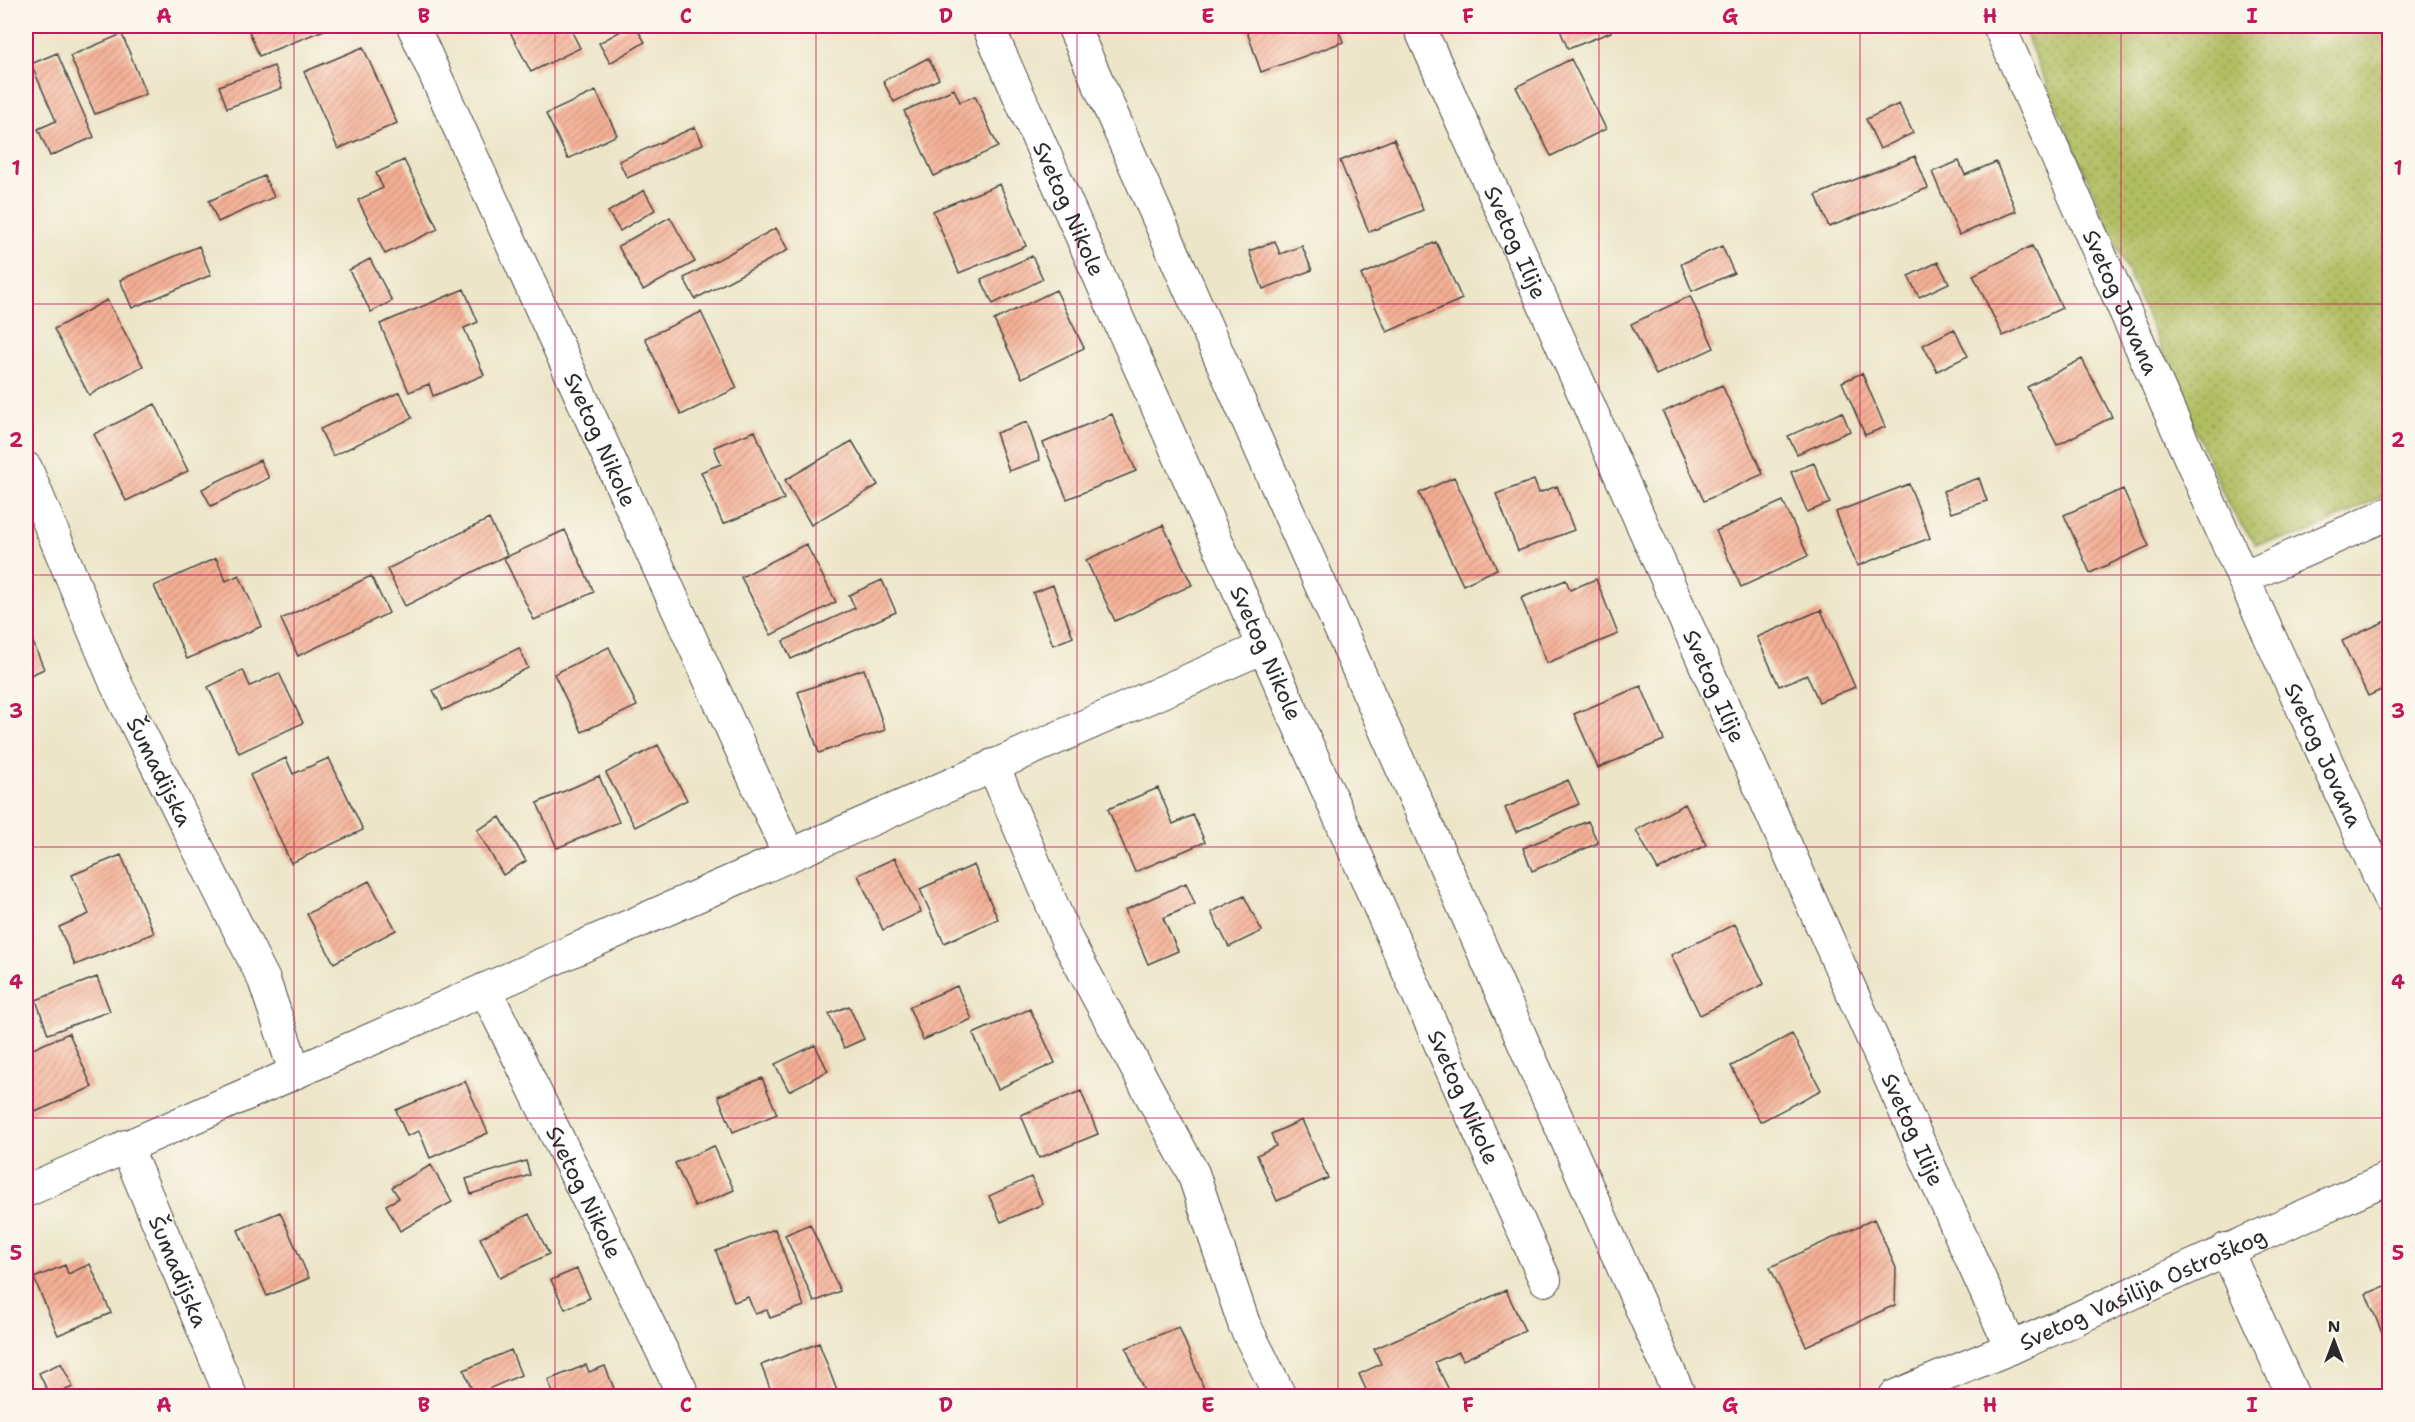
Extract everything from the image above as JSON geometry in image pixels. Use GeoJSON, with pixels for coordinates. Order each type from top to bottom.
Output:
{"type":"FeatureCollection","features":[{"type":"Feature","properties":{"kind":"street","name":"Svetog Nikole"},"geometry":{"type":"LineString","coordinates":[[413,26],[789,855]]}},
{"type":"Feature","properties":{"kind":"street","name":"Svetog Nikole"},"geometry":{"type":"LineString","coordinates":[[988,26],[1545,1280]]}},
{"type":"Feature","properties":{"kind":"street"},"geometry":{"type":"LineString","coordinates":[[1073,26],[1680,1396]]}},
{"type":"Feature","properties":{"kind":"street","name":"Svetog Ilije"},"geometry":{"type":"LineString","coordinates":[[1419,26],[2011,1348]]}},
{"type":"Feature","properties":{"kind":"street","name":"Svetog Jovana"},"geometry":{"type":"LineString","coordinates":[[1999,26],[2243,578],[2390,900]]}},
{"type":"Feature","properties":{"kind":"street","name":"Šumadijska"},"geometry":{"type":"LineString","coordinates":[[26,468],[116,684],[264,980],[295,1072]]}},
{"type":"Feature","properties":{"kind":"street"},"geometry":{"type":"LineString","coordinates":[[2243,578],[2390,513]]}},
{"type":"Feature","properties":{"kind":"street"},"geometry":{"type":"LineString","coordinates":[[26,1191],[1264,647]]}},
{"type":"Feature","properties":{"kind":"street"},"geometry":{"type":"LineString","coordinates":[[993,765],[1067,940],[1193,1173],[1244,1324],[1280,1396]]}},
{"type":"Feature","properties":{"kind":"street","name":"Svetog Nikole"},"geometry":{"type":"LineString","coordinates":[[484,989],[684,1396]]}},
{"type":"Feature","properties":{"kind":"street","name":"Šumadijska"},"geometry":{"type":"LineString","coordinates":[[126,1146],[231,1396]]}},
{"type":"Feature","properties":{"kind":"street","name":"Svetog Vasilija Ostroškog"},"geometry":{"type":"LineString","coordinates":[[1895,1396],[2011,1348],[2226,1249],[2390,1177]]}},
{"type":"Feature","properties":{"kind":"street"},"geometry":{"type":"LineString","coordinates":[[2226,1249],[2292,1396]]}},
{"type":"Feature","properties":{"kind":"green space"},"geometry":{"type":"Polygon","coordinates":[[[2022,26],[2389,26],[2389,493],[2303,535],[2255,544],[2229,507],[2022,26]]]}},
{"type":"Feature","properties":{"kind":"building"},"geometry":{"type":"Polygon","coordinates":[[[247,26],[334,26],[259,56],[247,26]]]}},
{"type":"Feature","properties":{"kind":"building"},"geometry":{"type":"Polygon","coordinates":[[[507,26],[569,26],[580,48],[531,72],[507,26]]]}},
{"type":"Feature","properties":{"kind":"building"},"geometry":{"type":"Polygon","coordinates":[[[630,26],[635,26],[645,42],[610,63],[599,43],[630,26]]]}},
{"type":"Feature","properties":{"kind":"building"},"geometry":{"type":"Polygon","coordinates":[[[870,26],[893,26],[874,34],[870,26]]]}},
{"type":"Feature","properties":{"kind":"building"},"geometry":{"type":"Polygon","coordinates":[[[1245,26],[1337,26],[1343,42],[1261,72],[1245,26]]]}},
{"type":"Feature","properties":{"kind":"building"},"geometry":{"type":"Polygon","coordinates":[[[1572,26],[1608,26],[1611,32],[1568,49],[1560,30],[1572,26]]]}},
{"type":"Feature","properties":{"kind":"building"},"geometry":{"type":"Polygon","coordinates":[[[122,34],[146,94],[95,114],[70,56],[122,34]]]}},
{"type":"Feature","properties":{"kind":"building"},"geometry":{"type":"Polygon","coordinates":[[[363,47],[397,123],[338,149],[304,72],[363,47]]]}},
{"type":"Feature","properties":{"kind":"building"},"geometry":{"type":"Polygon","coordinates":[[[57,53],[94,137],[50,156],[38,129],[56,121],[31,64],[57,53]]]}},
{"type":"Feature","properties":{"kind":"building"},"geometry":{"type":"Polygon","coordinates":[[[928,58],[939,79],[894,102],[883,81],[928,58]]]}},
{"type":"Feature","properties":{"kind":"building"},"geometry":{"type":"Polygon","coordinates":[[[1571,59],[1606,129],[1551,156],[1516,87],[1571,59]]]}},
{"type":"Feature","properties":{"kind":"building"},"geometry":{"type":"Polygon","coordinates":[[[274,66],[282,88],[227,108],[219,86],[274,66]]]}},
{"type":"Feature","properties":{"kind":"building"},"geometry":{"type":"Polygon","coordinates":[[[954,89],[960,102],[975,96],[998,147],[934,176],[904,111],[954,89]]]}},
{"type":"Feature","properties":{"kind":"building"},"geometry":{"type":"Polygon","coordinates":[[[596,91],[617,135],[568,159],[546,114],[596,91]]]}},
{"type":"Feature","properties":{"kind":"building"},"geometry":{"type":"Polygon","coordinates":[[[1899,104],[1913,133],[1880,149],[1866,119],[1899,104]]]}},
{"type":"Feature","properties":{"kind":"building"},"geometry":{"type":"Polygon","coordinates":[[[695,127],[703,144],[627,178],[619,161],[695,127]]]}},
{"type":"Feature","properties":{"kind":"building"},"geometry":{"type":"Polygon","coordinates":[[[1394,139],[1423,210],[1369,232],[1340,161],[1394,139]]]}},
{"type":"Feature","properties":{"kind":"building"},"geometry":{"type":"Polygon","coordinates":[[[1915,156],[1928,188],[1829,227],[1816,195],[1915,156]]]}},
{"type":"Feature","properties":{"kind":"building"},"geometry":{"type":"Polygon","coordinates":[[[404,160],[438,229],[385,254],[358,200],[383,188],[376,173],[404,160]]]}},
{"type":"Feature","properties":{"kind":"building"},"geometry":{"type":"Polygon","coordinates":[[[1959,161],[1965,175],[1996,162],[2016,211],[1959,235],[1932,172],[1959,161]]]}},
{"type":"Feature","properties":{"kind":"building"},"geometry":{"type":"Polygon","coordinates":[[[264,176],[274,197],[218,222],[209,201],[264,176]]]}},
{"type":"Feature","properties":{"kind":"building"},"geometry":{"type":"Polygon","coordinates":[[[1000,184],[1026,246],[959,273],[933,211],[1000,184]]]}},
{"type":"Feature","properties":{"kind":"building"},"geometry":{"type":"Polygon","coordinates":[[[644,190],[655,210],[620,231],[608,212],[644,190]]]}},
{"type":"Feature","properties":{"kind":"building"},"geometry":{"type":"Polygon","coordinates":[[[670,217],[695,262],[643,290],[618,246],[670,217]]]}},
{"type":"Feature","properties":{"kind":"building"},"geometry":{"type":"Polygon","coordinates":[[[776,228],[788,250],[695,299],[684,278],[776,228]]]}},
{"type":"Feature","properties":{"kind":"building"},"geometry":{"type":"Polygon","coordinates":[[[1275,241],[1280,254],[1302,246],[1312,270],[1263,289],[1249,251],[1275,241]]]}},
{"type":"Feature","properties":{"kind":"building"},"geometry":{"type":"Polygon","coordinates":[[[1436,242],[1462,299],[1387,332],[1361,275],[1436,242]]]}},
{"type":"Feature","properties":{"kind":"building"},"geometry":{"type":"Polygon","coordinates":[[[199,246],[211,275],[132,308],[120,280],[199,246]]]}},
{"type":"Feature","properties":{"kind":"building"},"geometry":{"type":"Polygon","coordinates":[[[1722,246],[1734,273],[1692,291],[1681,264],[1722,246]]]}},
{"type":"Feature","properties":{"kind":"building"},"geometry":{"type":"Polygon","coordinates":[[[2032,246],[2062,308],[2003,336],[1973,275],[2032,246]]]}},
{"type":"Feature","properties":{"kind":"building"},"geometry":{"type":"Polygon","coordinates":[[[1032,256],[1043,279],[993,304],[981,279],[1032,256]]]}},
{"type":"Feature","properties":{"kind":"building"},"geometry":{"type":"Polygon","coordinates":[[[370,259],[392,301],[371,312],[349,270],[370,259]]]}},
{"type":"Feature","properties":{"kind":"building"},"geometry":{"type":"Polygon","coordinates":[[[1938,262],[1949,283],[1919,297],[1908,276],[1938,262]]]}},
{"type":"Feature","properties":{"kind":"building"},"geometry":{"type":"Polygon","coordinates":[[[464,289],[478,322],[464,328],[484,375],[433,396],[429,384],[409,392],[380,324],[464,289]]]}},
{"type":"Feature","properties":{"kind":"building"},"geometry":{"type":"Polygon","coordinates":[[[1056,290],[1084,348],[1022,378],[994,320],[1056,290]]]}},
{"type":"Feature","properties":{"kind":"building"},"geometry":{"type":"Polygon","coordinates":[[[1690,296],[1714,348],[1656,375],[1631,324],[1690,296]]]}},
{"type":"Feature","properties":{"kind":"building"},"geometry":{"type":"Polygon","coordinates":[[[107,300],[143,366],[89,395],[54,329],[107,300]]]}},
{"type":"Feature","properties":{"kind":"building"},"geometry":{"type":"Polygon","coordinates":[[[701,312],[737,388],[681,415],[645,338],[701,312]]]}},
{"type":"Feature","properties":{"kind":"building"},"geometry":{"type":"Polygon","coordinates":[[[1954,329],[1968,356],[1937,371],[1923,345],[1954,329]]]}},
{"type":"Feature","properties":{"kind":"building"},"geometry":{"type":"Polygon","coordinates":[[[2082,359],[2112,417],[2057,445],[2027,387],[2082,359]]]}},
{"type":"Feature","properties":{"kind":"building"},"geometry":{"type":"Polygon","coordinates":[[[1862,373],[1885,427],[1865,435],[1842,382],[1862,373]]]}},
{"type":"Feature","properties":{"kind":"building"},"geometry":{"type":"Polygon","coordinates":[[[1722,385],[1763,474],[1704,501],[1663,412],[1722,385]]]}},
{"type":"Feature","properties":{"kind":"building"},"geometry":{"type":"Polygon","coordinates":[[[400,392],[412,418],[333,456],[320,429],[400,392]]]}},
{"type":"Feature","properties":{"kind":"building"},"geometry":{"type":"Polygon","coordinates":[[[155,404],[188,471],[126,501],[94,434],[155,404]]]}},
{"type":"Feature","properties":{"kind":"building"},"geometry":{"type":"Polygon","coordinates":[[[1842,412],[1850,431],[1797,454],[1788,436],[1842,412]]]}},
{"type":"Feature","properties":{"kind":"building"},"geometry":{"type":"Polygon","coordinates":[[[1112,414],[1136,471],[1067,499],[1043,443],[1112,414]]]}},
{"type":"Feature","properties":{"kind":"building"},"geometry":{"type":"Polygon","coordinates":[[[1027,422],[1040,460],[1009,471],[996,433],[1027,422]]]}},
{"type":"Feature","properties":{"kind":"building"},"geometry":{"type":"Polygon","coordinates":[[[755,431],[784,499],[723,524],[701,472],[721,464],[714,447],[755,431]]]}},
{"type":"Feature","properties":{"kind":"building"},"geometry":{"type":"Polygon","coordinates":[[[852,441],[878,485],[811,525],[785,480],[852,441]]]}},
{"type":"Feature","properties":{"kind":"building"},"geometry":{"type":"Polygon","coordinates":[[[260,460],[269,478],[211,506],[202,489],[260,460]]]}},
{"type":"Feature","properties":{"kind":"building"},"geometry":{"type":"Polygon","coordinates":[[[1814,463],[1830,503],[1807,512],[1791,472],[1814,463]]]}},
{"type":"Feature","properties":{"kind":"building"},"geometry":{"type":"Polygon","coordinates":[[[1454,477],[1497,569],[1463,585],[1419,493],[1454,477]]]}},
{"type":"Feature","properties":{"kind":"building"},"geometry":{"type":"Polygon","coordinates":[[[1979,478],[1987,501],[1951,513],[1943,491],[1979,478]]]}},
{"type":"Feature","properties":{"kind":"building"},"geometry":{"type":"Polygon","coordinates":[[[1534,480],[1539,493],[1557,486],[1574,530],[1518,551],[1496,494],[1534,480]]]}},
{"type":"Feature","properties":{"kind":"building"},"geometry":{"type":"Polygon","coordinates":[[[1909,484],[1930,538],[1857,566],[1836,512],[1909,484]]]}},
{"type":"Feature","properties":{"kind":"building"},"geometry":{"type":"Polygon","coordinates":[[[2123,489],[2149,546],[2090,573],[2064,515],[2123,489]]]}},
{"type":"Feature","properties":{"kind":"building"},"geometry":{"type":"Polygon","coordinates":[[[1783,501],[1808,556],[1741,587],[1716,531],[1783,501]]]}},
{"type":"Feature","properties":{"kind":"building"},"geometry":{"type":"Polygon","coordinates":[[[489,519],[507,555],[405,606],[387,569],[489,519]]]}},
{"type":"Feature","properties":{"kind":"building"},"geometry":{"type":"Polygon","coordinates":[[[1163,525],[1192,585],[1115,621],[1086,560],[1163,525]]]}},
{"type":"Feature","properties":{"kind":"building"},"geometry":{"type":"Polygon","coordinates":[[[565,530],[594,592],[534,620],[504,558],[565,530]]]}},
{"type":"Feature","properties":{"kind":"building"},"geometry":{"type":"Polygon","coordinates":[[[806,544],[836,602],[771,635],[741,577],[806,544]]]}},
{"type":"Feature","properties":{"kind":"building"},"geometry":{"type":"Polygon","coordinates":[[[216,558],[226,581],[239,575],[262,626],[187,659],[154,586],[216,558]]]}},
{"type":"Feature","properties":{"kind":"building"},"geometry":{"type":"Polygon","coordinates":[[[371,576],[389,613],[298,656],[281,619],[371,576]]]}},
{"type":"Feature","properties":{"kind":"building"},"geometry":{"type":"Polygon","coordinates":[[[1596,579],[1618,634],[1547,663],[1521,598],[1566,580],[1570,590],[1596,579]]]}},
{"type":"Feature","properties":{"kind":"building"},"geometry":{"type":"Polygon","coordinates":[[[882,580],[896,612],[791,659],[783,641],[855,608],[849,595],[882,580]]]}},
{"type":"Feature","properties":{"kind":"building"},"geometry":{"type":"Polygon","coordinates":[[[1053,585],[1073,637],[1053,645],[1033,593],[1053,585]]]}},
{"type":"Feature","properties":{"kind":"building"},"geometry":{"type":"Polygon","coordinates":[[[1821,610],[1855,687],[1819,702],[1807,675],[1779,686],[1757,637],[1821,610]]]}},
{"type":"Feature","properties":{"kind":"building"},"geometry":{"type":"Polygon","coordinates":[[[2390,619],[2390,686],[2368,696],[2342,641],[2390,619]]]}},
{"type":"Feature","properties":{"kind":"building"},"geometry":{"type":"Polygon","coordinates":[[[26,625],[44,669],[26,677],[26,625]]]}},
{"type":"Feature","properties":{"kind":"building"},"geometry":{"type":"Polygon","coordinates":[[[609,647],[637,706],[582,732],[554,674],[609,647]]]}},
{"type":"Feature","properties":{"kind":"building"},"geometry":{"type":"Polygon","coordinates":[[[519,648],[528,668],[443,710],[433,690],[519,648]]]}},
{"type":"Feature","properties":{"kind":"building"},"geometry":{"type":"Polygon","coordinates":[[[864,669],[885,730],[819,753],[798,692],[864,669]]]}},
{"type":"Feature","properties":{"kind":"building"},"geometry":{"type":"Polygon","coordinates":[[[243,670],[250,686],[279,673],[303,723],[239,753],[208,687],[243,670]]]}},
{"type":"Feature","properties":{"kind":"building"},"geometry":{"type":"Polygon","coordinates":[[[1641,686],[1664,740],[1598,768],[1574,714],[1641,686]]]}},
{"type":"Feature","properties":{"kind":"building"},"geometry":{"type":"Polygon","coordinates":[[[658,745],[687,800],[635,827],[606,773],[658,745]]]}},
{"type":"Feature","properties":{"kind":"building"},"geometry":{"type":"Polygon","coordinates":[[[286,758],[293,774],[329,758],[363,830],[291,863],[250,775],[286,758]]]}},
{"type":"Feature","properties":{"kind":"building"},"geometry":{"type":"Polygon","coordinates":[[[599,776],[619,822],[557,848],[537,803],[599,776]]]}},
{"type":"Feature","properties":{"kind":"building"},"geometry":{"type":"Polygon","coordinates":[[[1568,780],[1579,804],[1516,832],[1505,808],[1568,780]]]}},
{"type":"Feature","properties":{"kind":"building"},"geometry":{"type":"Polygon","coordinates":[[[1158,788],[1173,824],[1193,815],[1205,842],[1135,872],[1108,809],[1158,788]]]}},
{"type":"Feature","properties":{"kind":"building"},"geometry":{"type":"Polygon","coordinates":[[[1685,804],[1706,845],[1658,870],[1636,830],[1685,804]]]}},
{"type":"Feature","properties":{"kind":"building"},"geometry":{"type":"Polygon","coordinates":[[[500,817],[526,861],[503,875],[477,830],[500,817]]]}},
{"type":"Feature","properties":{"kind":"building"},"geometry":{"type":"Polygon","coordinates":[[[1588,821],[1598,843],[1532,871],[1523,848],[1588,821]]]}},
{"type":"Feature","properties":{"kind":"building"},"geometry":{"type":"Polygon","coordinates":[[[121,855],[154,933],[75,965],[59,927],[89,914],[72,875],[121,855]]]}},
{"type":"Feature","properties":{"kind":"building"},"geometry":{"type":"Polygon","coordinates":[[[895,858],[921,912],[883,930],[858,875],[895,858]]]}},
{"type":"Feature","properties":{"kind":"building"},"geometry":{"type":"Polygon","coordinates":[[[974,865],[998,919],[944,943],[920,889],[974,865]]]}},
{"type":"Feature","properties":{"kind":"building"},"geometry":{"type":"Polygon","coordinates":[[[369,881],[396,930],[334,963],[307,914],[369,881]]]}},
{"type":"Feature","properties":{"kind":"building"},"geometry":{"type":"Polygon","coordinates":[[[1186,883],[1195,904],[1163,918],[1178,951],[1148,964],[1125,910],[1186,883]]]}},
{"type":"Feature","properties":{"kind":"building"},"geometry":{"type":"Polygon","coordinates":[[[1244,896],[1262,931],[1229,947],[1211,912],[1244,896]]]}},
{"type":"Feature","properties":{"kind":"building"},"geometry":{"type":"Polygon","coordinates":[[[1735,924],[1764,984],[1700,1015],[1671,955],[1735,924]]]}},
{"type":"Feature","properties":{"kind":"building"},"geometry":{"type":"Polygon","coordinates":[[[97,977],[110,1011],[48,1034],[36,1000],[97,977]]]}},
{"type":"Feature","properties":{"kind":"building"},"geometry":{"type":"Polygon","coordinates":[[[957,986],[972,1019],[923,1040],[909,1007],[957,986]]]}},
{"type":"Feature","properties":{"kind":"building"},"geometry":{"type":"Polygon","coordinates":[[[849,1006],[864,1039],[844,1048],[829,1014],[849,1006]]]}},
{"type":"Feature","properties":{"kind":"building"},"geometry":{"type":"Polygon","coordinates":[[[1030,1009],[1055,1063],[998,1089],[973,1034],[1030,1009]]]}},
{"type":"Feature","properties":{"kind":"building"},"geometry":{"type":"Polygon","coordinates":[[[69,1033],[92,1087],[26,1116],[26,1052],[69,1033]]]}},
{"type":"Feature","properties":{"kind":"building"},"geometry":{"type":"Polygon","coordinates":[[[1792,1034],[1821,1090],[1760,1122],[1731,1066],[1792,1034]]]}},
{"type":"Feature","properties":{"kind":"building"},"geometry":{"type":"Polygon","coordinates":[[[815,1045],[828,1071],[789,1091],[775,1064],[815,1045]]]}},
{"type":"Feature","properties":{"kind":"building"},"geometry":{"type":"Polygon","coordinates":[[[762,1078],[777,1114],[733,1132],[718,1096],[762,1078]]]}},
{"type":"Feature","properties":{"kind":"building"},"geometry":{"type":"Polygon","coordinates":[[[465,1081],[488,1133],[430,1158],[419,1131],[407,1136],[396,1110],[465,1081]]]}},
{"type":"Feature","properties":{"kind":"building"},"geometry":{"type":"Polygon","coordinates":[[[1081,1091],[1098,1134],[1039,1158],[1021,1115],[1081,1091]]]}},
{"type":"Feature","properties":{"kind":"building"},"geometry":{"type":"Polygon","coordinates":[[[1302,1120],[1328,1178],[1277,1201],[1257,1155],[1276,1146],[1271,1134],[1302,1120]]]}},
{"type":"Feature","properties":{"kind":"building"},"geometry":{"type":"Polygon","coordinates":[[[714,1146],[734,1190],[695,1207],[675,1163],[714,1146]]]}},
{"type":"Feature","properties":{"kind":"building"},"geometry":{"type":"Polygon","coordinates":[[[526,1161],[530,1175],[471,1194],[466,1179],[526,1161]]]}},
{"type":"Feature","properties":{"kind":"building"},"geometry":{"type":"Polygon","coordinates":[[[431,1165],[452,1202],[400,1231],[386,1205],[399,1198],[392,1187],[431,1165]]]}},
{"type":"Feature","properties":{"kind":"building"},"geometry":{"type":"Polygon","coordinates":[[[1031,1177],[1043,1204],[1001,1222],[989,1196],[1031,1177]]]}},
{"type":"Feature","properties":{"kind":"building"},"geometry":{"type":"Polygon","coordinates":[[[280,1212],[309,1278],[267,1296],[238,1230],[280,1212]]]}},
{"type":"Feature","properties":{"kind":"building"},"geometry":{"type":"Polygon","coordinates":[[[529,1214],[549,1254],[500,1278],[480,1238],[529,1214]]]}},
{"type":"Feature","properties":{"kind":"building"},"geometry":{"type":"Polygon","coordinates":[[[1874,1219],[1896,1268],[1895,1305],[1806,1346],[1770,1267],[1874,1219]]]}},
{"type":"Feature","properties":{"kind":"building"},"geometry":{"type":"Polygon","coordinates":[[[810,1224],[840,1291],[814,1302],[785,1235],[810,1224]]]}},
{"type":"Feature","properties":{"kind":"building"},"geometry":{"type":"Polygon","coordinates":[[[775,1229],[804,1306],[770,1318],[767,1310],[755,1314],[748,1297],[734,1302],[716,1251],[775,1229]]]}},
{"type":"Feature","properties":{"kind":"building"},"geometry":{"type":"Polygon","coordinates":[[[90,1264],[111,1313],[58,1335],[34,1278],[65,1265],[68,1274],[90,1264]]]}},
{"type":"Feature","properties":{"kind":"building"},"geometry":{"type":"Polygon","coordinates":[[[577,1269],[590,1298],[565,1309],[551,1280],[577,1269]]]}},
{"type":"Feature","properties":{"kind":"building"},"geometry":{"type":"Polygon","coordinates":[[[2390,1284],[2390,1338],[2385,1340],[2366,1294],[2390,1284]]]}},
{"type":"Feature","properties":{"kind":"building"},"geometry":{"type":"Polygon","coordinates":[[[1506,1290],[1525,1331],[1463,1360],[1459,1352],[1435,1362],[1452,1396],[1369,1396],[1359,1374],[1381,1364],[1374,1349],[1506,1290]]]}},
{"type":"Feature","properties":{"kind":"building"},"geometry":{"type":"Polygon","coordinates":[[[1179,1327],[1207,1396],[1146,1396],[1126,1348],[1179,1327]]]}},
{"type":"Feature","properties":{"kind":"building"},"geometry":{"type":"Polygon","coordinates":[[[819,1343],[839,1396],[773,1396],[761,1365],[819,1343]]]}},
{"type":"Feature","properties":{"kind":"building"},"geometry":{"type":"Polygon","coordinates":[[[511,1350],[521,1375],[474,1395],[464,1370],[511,1350]]]}},
{"type":"Feature","properties":{"kind":"building"},"geometry":{"type":"Polygon","coordinates":[[[61,1363],[73,1387],[50,1396],[39,1373],[61,1363]]]}},
{"type":"Feature","properties":{"kind":"building"},"geometry":{"type":"Polygon","coordinates":[[[586,1365],[589,1372],[605,1366],[617,1396],[554,1396],[548,1380],[586,1365]]]}}]}
